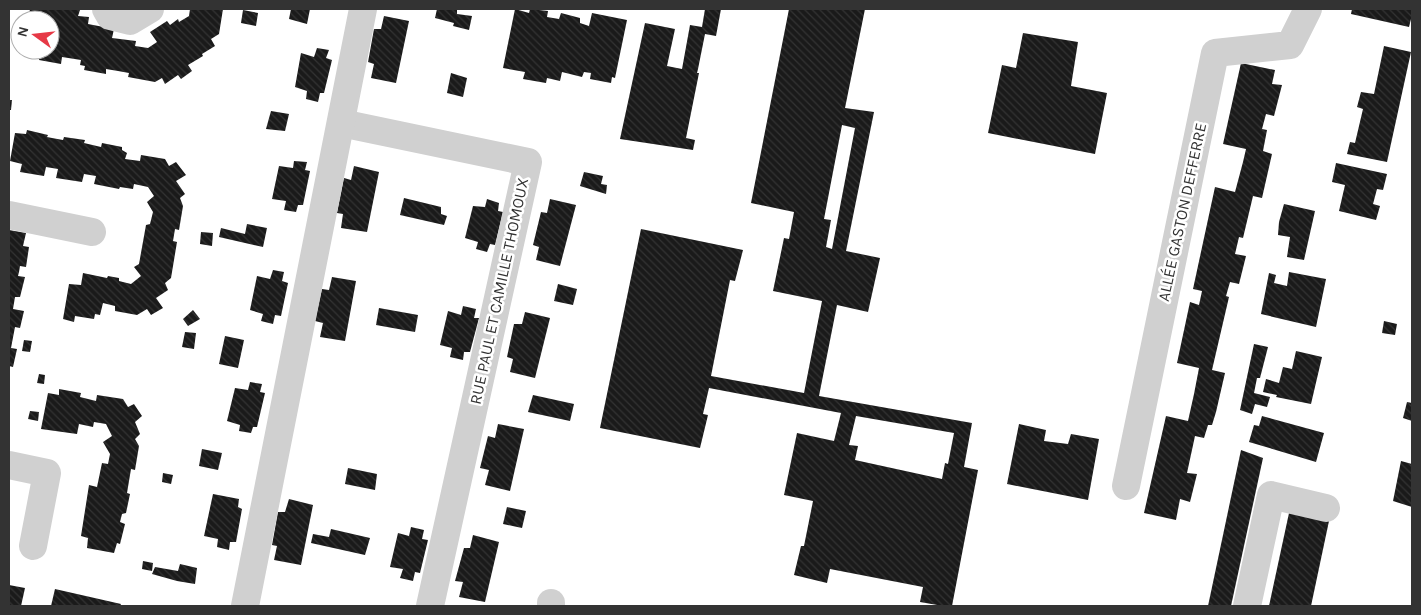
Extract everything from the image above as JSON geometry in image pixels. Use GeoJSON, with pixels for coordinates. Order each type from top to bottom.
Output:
{"type":"FeatureCollection","features":[{"type":"Feature","properties":{"kind":"street"},"geometry":{"type":"LineString","coordinates":[[106,9],[110,16],[130,21],[150,9]]}},
{"type":"Feature","properties":{"kind":"street"},"geometry":{"type":"LineString","coordinates":[[245,606],[363,9]]}},
{"type":"Feature","properties":{"kind":"street","name":"ALLÉE GASTON DEFFERRE"},"geometry":{"type":"LineString","coordinates":[[1126,486],[1214,54],[1290,46],[1308,9]]}},
{"type":"Feature","properties":{"kind":"street","name":"RUE PAUL ET CAMILLE THOMOUX"},"geometry":{"type":"LineString","coordinates":[[341,123],[528,162],[430,606]]}},
{"type":"Feature","properties":{"kind":"street"},"geometry":{"type":"LineString","coordinates":[[9,215],[92,232]]}},
{"type":"Feature","properties":{"kind":"street"},"geometry":{"type":"LineString","coordinates":[[9,465],[47,473],[33,546]]}},
{"type":"Feature","properties":{"kind":"street"},"geometry":{"type":"LineString","coordinates":[[1247,606],[1271,495],[1326,508]]}},
{"type":"Feature","properties":{"kind":"building"},"geometry":{"type":"Polygon","coordinates":[[[44,9],[80,10],[78,16],[89,17],[88,24],[114,29],[112,38],[136,41],[135,46],[148,48],[157,42],[150,32],[167,21],[170,25],[178,19],[179,22],[189,16],[190,9],[223,9],[219,34],[211,39],[215,46],[188,65],[192,71],[181,79],[178,75],[165,84],[162,78],[155,82],[128,77],[129,73],[118,71],[106,69],[106,74],[84,70],[85,66],[80,65],[81,60],[62,57],[61,64],[39,60],[60,60],[60,10],[44,9]]]}},
{"type":"Feature","properties":{"kind":"building"},"geometry":{"type":"Polygon","coordinates":[[[291,9],[310,9],[307,24],[289,19],[291,9]]]}},
{"type":"Feature","properties":{"kind":"building"},"geometry":{"type":"Polygon","coordinates":[[[437,9],[457,9],[457,14],[472,16],[469,30],[453,26],[454,23],[435,18],[437,9]]]}},
{"type":"Feature","properties":{"kind":"building"},"geometry":{"type":"Polygon","coordinates":[[[515,9],[529,13],[530,9],[548,11],[547,17],[559,19],[561,13],[580,18],[580,23],[589,26],[592,13],[627,20],[615,78],[612,77],[611,83],[590,79],[591,73],[584,72],[582,77],[562,72],[560,81],[547,78],[546,83],[523,79],[525,72],[503,68],[515,9]]]}},
{"type":"Feature","properties":{"kind":"building"},"geometry":{"type":"Polygon","coordinates":[[[705,9],[721,9],[716,36],[705,34],[697,73],[699,73],[686,138],[695,140],[693,150],[620,139],[645,23],[675,29],[667,66],[682,69],[690,25],[702,27],[705,9]]]}},
{"type":"Feature","properties":{"kind":"building"},"geometry":{"type":"Polygon","coordinates":[[[789,9],[865,9],[845,108],[874,112],[846,251],[880,258],[868,312],[837,305],[819,396],[972,423],[964,467],[978,470],[952,606],[920,602],[923,587],[830,569],[827,583],[794,575],[801,546],[804,546],[813,501],[784,495],[797,433],[834,441],[841,413],[709,388],[703,414],[708,415],[700,448],[600,428],[641,229],[743,250],[735,281],[730,280],[711,376],[804,393],[822,301],[773,291],[784,238],[789,239],[794,212],[751,203],[789,9]],[[842,125],[824,219],[831,220],[826,247],[832,249],[855,128],[842,125]],[[856,416],[849,445],[858,446],[855,460],[942,479],[945,463],[948,464],[954,433],[856,416]]]}},
{"type":"Feature","properties":{"kind":"building"},"geometry":{"type":"Polygon","coordinates":[[[1352,9],[1412,9],[1412,15],[1409,27],[1351,14],[1352,9]]]}},
{"type":"Feature","properties":{"kind":"building"},"geometry":{"type":"Polygon","coordinates":[[[243,10],[258,13],[256,26],[241,23],[243,10]]]}},
{"type":"Feature","properties":{"kind":"building"},"geometry":{"type":"Polygon","coordinates":[[[384,16],[409,21],[396,83],[371,78],[374,64],[368,62],[374,29],[381,29],[384,16]]]}},
{"type":"Feature","properties":{"kind":"building"},"geometry":{"type":"Polygon","coordinates":[[[1023,33],[1078,42],[1071,86],[1107,93],[1095,154],[988,133],[1002,65],[1016,68],[1023,33]]]}},
{"type":"Feature","properties":{"kind":"building"},"geometry":{"type":"Polygon","coordinates":[[[1384,46],[1411,52],[1387,162],[1347,154],[1350,142],[1355,143],[1363,109],[1357,107],[1361,92],[1374,94],[1384,46]]]}},
{"type":"Feature","properties":{"kind":"building"},"geometry":{"type":"Polygon","coordinates":[[[317,48],[329,50],[326,58],[332,60],[324,93],[320,93],[318,102],[306,99],[307,91],[295,87],[301,53],[314,57],[317,48]]]}},
{"type":"Feature","properties":{"kind":"building"},"geometry":{"type":"Polygon","coordinates":[[[1241,63],[1275,70],[1272,84],[1282,85],[1274,116],[1266,114],[1262,129],[1267,130],[1263,151],[1272,154],[1262,198],[1253,196],[1243,238],[1239,237],[1235,254],[1246,256],[1239,284],[1230,282],[1226,296],[1229,297],[1212,370],[1225,373],[1216,412],[1212,425],[1208,425],[1204,438],[1195,436],[1187,473],[1197,474],[1190,502],[1180,499],[1176,520],[1144,513],[1166,416],[1188,421],[1194,394],[1199,368],[1177,363],[1190,302],[1199,305],[1202,291],[1193,289],[1215,187],[1235,192],[1246,149],[1223,144],[1241,63]]]}},
{"type":"Feature","properties":{"kind":"building"},"geometry":{"type":"Polygon","coordinates":[[[451,73],[467,78],[463,97],[447,93],[451,73]]]}},
{"type":"Feature","properties":{"kind":"building"},"geometry":{"type":"Polygon","coordinates":[[[9,100],[12,100],[11,110],[9,110],[9,100]]]}},
{"type":"Feature","properties":{"kind":"building"},"geometry":{"type":"Polygon","coordinates":[[[271,111],[289,114],[285,131],[266,129],[271,111]]]}},
{"type":"Feature","properties":{"kind":"building"},"geometry":{"type":"Polygon","coordinates":[[[27,130],[63,140],[64,137],[85,140],[84,143],[101,147],[102,143],[122,147],[122,150],[127,153],[125,159],[140,161],[141,155],[165,159],[169,166],[176,162],[186,175],[176,181],[185,194],[180,198],[183,206],[179,230],[175,229],[173,241],[177,242],[171,278],[165,283],[168,290],[156,298],[163,308],[151,315],[147,309],[137,315],[115,311],[115,306],[103,303],[100,315],[95,314],[94,319],[75,316],[74,322],[63,319],[69,284],[81,285],[83,273],[107,278],[108,276],[119,278],[119,281],[131,284],[141,276],[134,267],[139,264],[146,225],[150,224],[153,212],[147,202],[154,196],[148,187],[134,184],[133,189],[120,187],[119,189],[94,184],[96,176],[84,174],[82,182],[56,178],[58,169],[46,167],[44,176],[20,172],[22,164],[10,161],[15,133],[26,134],[27,130]]]}},
{"type":"Feature","properties":{"kind":"building"},"geometry":{"type":"Polygon","coordinates":[[[294,161],[307,162],[305,170],[310,171],[303,205],[298,205],[296,212],[284,210],[286,201],[272,199],[279,166],[293,168],[294,161]]]}},
{"type":"Feature","properties":{"kind":"building"},"geometry":{"type":"Polygon","coordinates":[[[1336,163],[1387,174],[1383,190],[1377,189],[1373,204],[1380,206],[1376,220],[1339,211],[1345,185],[1332,182],[1336,163]]]}},
{"type":"Feature","properties":{"kind":"building"},"geometry":{"type":"Polygon","coordinates":[[[354,166],[379,172],[367,232],[341,228],[343,214],[337,213],[344,178],[351,180],[354,166]]]}},
{"type":"Feature","properties":{"kind":"building"},"geometry":{"type":"Polygon","coordinates":[[[584,172],[603,176],[601,184],[607,185],[606,194],[580,186],[584,172]]]}},
{"type":"Feature","properties":{"kind":"building"},"geometry":{"type":"Polygon","coordinates":[[[404,198],[441,207],[441,214],[447,216],[444,225],[400,215],[404,198]]]}},
{"type":"Feature","properties":{"kind":"building"},"geometry":{"type":"Polygon","coordinates":[[[487,199],[499,203],[498,211],[503,212],[495,245],[490,244],[487,252],[476,249],[478,242],[465,238],[473,206],[485,207],[487,199]]]}},
{"type":"Feature","properties":{"kind":"building"},"geometry":{"type":"Polygon","coordinates":[[[550,199],[576,205],[560,266],[536,260],[539,247],[533,245],[541,212],[547,213],[550,199]]]}},
{"type":"Feature","properties":{"kind":"building"},"geometry":{"type":"Polygon","coordinates":[[[1284,204],[1315,211],[1304,260],[1287,257],[1290,237],[1278,235],[1284,204]]]}},
{"type":"Feature","properties":{"kind":"building"},"geometry":{"type":"Polygon","coordinates":[[[247,224],[267,228],[263,247],[219,237],[221,228],[245,234],[247,224]]]}},
{"type":"Feature","properties":{"kind":"building"},"geometry":{"type":"Polygon","coordinates":[[[9,230],[26,233],[23,246],[29,247],[26,267],[20,266],[18,276],[25,277],[20,297],[15,297],[13,309],[24,311],[20,328],[15,327],[11,348],[17,349],[13,367],[9,366],[9,230]]]}},
{"type":"Feature","properties":{"kind":"building"},"geometry":{"type":"Polygon","coordinates":[[[201,232],[213,233],[212,246],[200,244],[201,232]]]}},
{"type":"Feature","properties":{"kind":"building"},"geometry":{"type":"Polygon","coordinates":[[[273,270],[284,272],[282,281],[288,283],[281,316],[275,315],[273,324],[261,321],[263,314],[250,310],[257,276],[270,279],[273,270]]]}},
{"type":"Feature","properties":{"kind":"building"},"geometry":{"type":"Polygon","coordinates":[[[1289,272],[1326,279],[1316,327],[1261,314],[1269,273],[1276,275],[1274,283],[1287,286],[1289,272]]]}},
{"type":"Feature","properties":{"kind":"building"},"geometry":{"type":"Polygon","coordinates":[[[332,277],[356,281],[345,341],[320,337],[323,323],[315,321],[322,289],[329,290],[332,277]]]}},
{"type":"Feature","properties":{"kind":"building"},"geometry":{"type":"Polygon","coordinates":[[[558,284],[577,289],[573,305],[554,301],[558,284]]]}},
{"type":"Feature","properties":{"kind":"building"},"geometry":{"type":"Polygon","coordinates":[[[463,306],[476,309],[474,318],[479,318],[470,352],[464,352],[463,360],[450,357],[452,348],[440,345],[448,311],[461,315],[463,306]]]}},
{"type":"Feature","properties":{"kind":"building"},"geometry":{"type":"Polygon","coordinates":[[[379,308],[418,315],[415,332],[376,325],[379,308]]]}},
{"type":"Feature","properties":{"kind":"building"},"geometry":{"type":"Polygon","coordinates":[[[193,310],[200,319],[188,326],[183,319],[193,310]]]}},
{"type":"Feature","properties":{"kind":"building"},"geometry":{"type":"Polygon","coordinates":[[[525,312],[550,318],[535,378],[510,372],[513,359],[507,357],[514,324],[522,324],[525,312]]]}},
{"type":"Feature","properties":{"kind":"building"},"geometry":{"type":"Polygon","coordinates":[[[1384,321],[1397,324],[1395,335],[1382,333],[1384,321]]]}},
{"type":"Feature","properties":{"kind":"building"},"geometry":{"type":"Polygon","coordinates":[[[185,332],[196,333],[194,349],[182,347],[185,332]]]}},
{"type":"Feature","properties":{"kind":"building"},"geometry":{"type":"Polygon","coordinates":[[[225,336],[244,340],[238,368],[219,364],[225,336]]]}},
{"type":"Feature","properties":{"kind":"building"},"geometry":{"type":"Polygon","coordinates":[[[24,340],[32,341],[30,352],[22,351],[24,340]]]}},
{"type":"Feature","properties":{"kind":"building"},"geometry":{"type":"Polygon","coordinates":[[[1254,344],[1268,347],[1254,393],[1270,397],[1267,407],[1255,404],[1252,414],[1240,410],[1254,344]]]}},
{"type":"Feature","properties":{"kind":"building"},"geometry":{"type":"Polygon","coordinates":[[[1296,351],[1322,357],[1311,404],[1276,397],[1277,395],[1263,392],[1266,379],[1279,383],[1283,367],[1292,369],[1296,351]]]}},
{"type":"Feature","properties":{"kind":"building"},"geometry":{"type":"Polygon","coordinates":[[[39,374],[45,375],[44,384],[37,383],[39,374]]]}},
{"type":"Feature","properties":{"kind":"building"},"geometry":{"type":"Polygon","coordinates":[[[250,382],[262,384],[260,392],[265,393],[257,427],[253,427],[251,433],[239,431],[240,425],[227,421],[235,388],[248,390],[250,382]]]}},
{"type":"Feature","properties":{"kind":"building"},"geometry":{"type":"Polygon","coordinates":[[[59,389],[81,393],[80,397],[96,401],[97,395],[123,399],[128,407],[134,404],[142,416],[135,422],[140,434],[135,439],[139,446],[135,470],[131,469],[127,493],[130,494],[126,513],[122,514],[120,522],[125,524],[120,544],[117,543],[114,553],[87,548],[88,538],[81,536],[89,485],[97,487],[102,463],[108,464],[110,454],[103,442],[112,436],[106,424],[94,422],[93,427],[79,424],[77,434],[41,429],[48,393],[59,395],[59,389]]]}},
{"type":"Feature","properties":{"kind":"building"},"geometry":{"type":"Polygon","coordinates":[[[533,395],[574,404],[570,421],[528,412],[533,395]]]}},
{"type":"Feature","properties":{"kind":"building"},"geometry":{"type":"Polygon","coordinates":[[[1407,402],[1412,403],[1412,421],[1403,418],[1407,402]]]}},
{"type":"Feature","properties":{"kind":"building"},"geometry":{"type":"Polygon","coordinates":[[[30,411],[39,412],[38,421],[28,419],[30,411]]]}},
{"type":"Feature","properties":{"kind":"building"},"geometry":{"type":"Polygon","coordinates":[[[1262,416],[1324,433],[1316,462],[1249,442],[1254,425],[1259,426],[1262,416]]]}},
{"type":"Feature","properties":{"kind":"building"},"geometry":{"type":"Polygon","coordinates":[[[498,424],[524,429],[510,491],[485,485],[489,470],[480,468],[488,436],[495,438],[498,424]]]}},
{"type":"Feature","properties":{"kind":"building"},"geometry":{"type":"Polygon","coordinates":[[[1019,424],[1046,430],[1044,441],[1068,444],[1071,434],[1099,439],[1088,500],[1007,484],[1019,424]]]}},
{"type":"Feature","properties":{"kind":"building"},"geometry":{"type":"Polygon","coordinates":[[[202,449],[222,453],[218,470],[199,466],[202,449]]]}},
{"type":"Feature","properties":{"kind":"building"},"geometry":{"type":"Polygon","coordinates":[[[1241,450],[1263,458],[1231,606],[1208,606],[1241,450]]]}},
{"type":"Feature","properties":{"kind":"building"},"geometry":{"type":"Polygon","coordinates":[[[1401,461],[1412,464],[1412,507],[1393,501],[1401,461]]]}},
{"type":"Feature","properties":{"kind":"building"},"geometry":{"type":"Polygon","coordinates":[[[348,468],[377,474],[375,490],[345,484],[348,468]]]}},
{"type":"Feature","properties":{"kind":"building"},"geometry":{"type":"Polygon","coordinates":[[[163,473],[173,475],[171,484],[162,482],[163,473]]]}},
{"type":"Feature","properties":{"kind":"building"},"geometry":{"type":"Polygon","coordinates":[[[213,494],[239,499],[238,507],[242,509],[236,542],[230,542],[229,550],[217,547],[218,539],[204,536],[213,494]]]}},
{"type":"Feature","properties":{"kind":"building"},"geometry":{"type":"Polygon","coordinates":[[[289,499],[313,505],[301,565],[274,560],[277,546],[272,545],[278,512],[285,512],[289,499]]]}},
{"type":"Feature","properties":{"kind":"building"},"geometry":{"type":"Polygon","coordinates":[[[507,507],[526,511],[522,528],[503,524],[507,507]]]}},
{"type":"Feature","properties":{"kind":"building"},"geometry":{"type":"Polygon","coordinates":[[[1289,513],[1329,521],[1311,606],[1269,606],[1289,513]]]}},
{"type":"Feature","properties":{"kind":"building"},"geometry":{"type":"Polygon","coordinates":[[[411,527],[424,530],[422,539],[428,540],[420,573],[415,572],[413,581],[400,578],[403,569],[390,567],[398,533],[409,536],[411,527]]]}},
{"type":"Feature","properties":{"kind":"building"},"geometry":{"type":"Polygon","coordinates":[[[331,529],[370,538],[365,555],[311,543],[313,534],[329,537],[331,529]]]}},
{"type":"Feature","properties":{"kind":"building"},"geometry":{"type":"Polygon","coordinates":[[[473,535],[499,542],[485,602],[459,597],[463,582],[455,581],[464,548],[470,548],[473,535]]]}},
{"type":"Feature","properties":{"kind":"building"},"geometry":{"type":"Polygon","coordinates":[[[143,561],[153,563],[152,571],[142,569],[143,561]]]}},
{"type":"Feature","properties":{"kind":"building"},"geometry":{"type":"Polygon","coordinates":[[[180,564],[197,568],[195,584],[152,574],[155,567],[178,571],[180,564]]]}},
{"type":"Feature","properties":{"kind":"building"},"geometry":{"type":"Polygon","coordinates":[[[9,585],[25,588],[21,606],[9,606],[9,585]]]}},
{"type":"Feature","properties":{"kind":"building"},"geometry":{"type":"Polygon","coordinates":[[[55,589],[121,604],[120,606],[51,606],[55,589]]]}}]}
